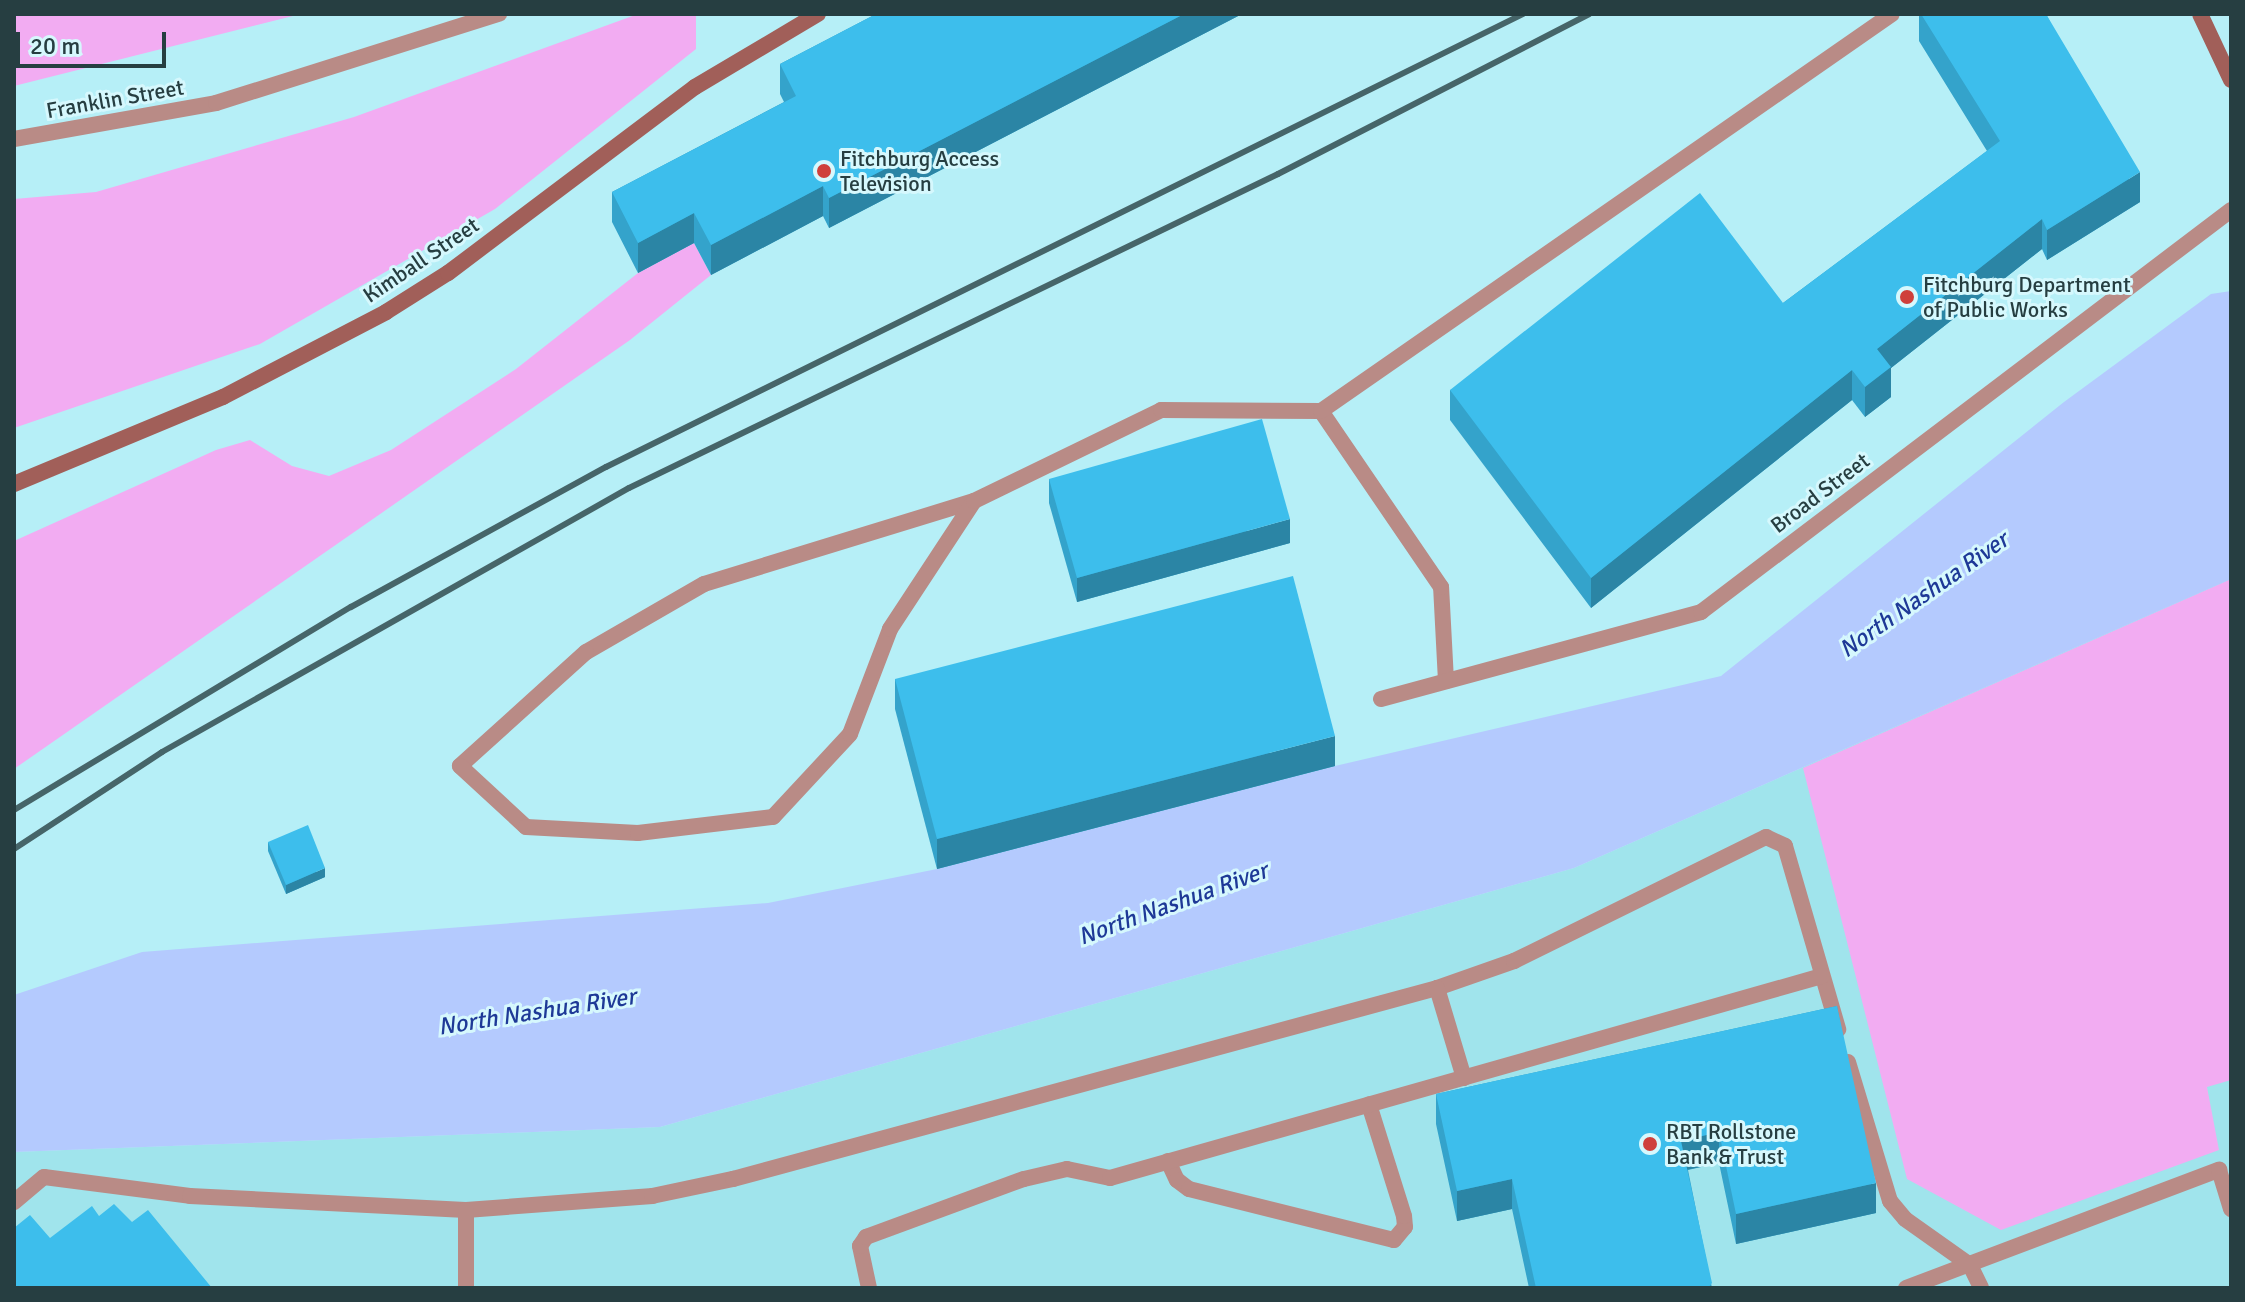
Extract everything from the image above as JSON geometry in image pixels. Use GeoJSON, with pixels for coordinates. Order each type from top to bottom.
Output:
{"type":"FeatureCollection","features":[{"type":"Feature","properties":{"kind":"main road","name":"Kimball Street"},"geometry":{"type":"LineString","coordinates":[[14,484],[223,397],[386,312],[448,273],[695,87],[818,14]]}},
{"type":"Feature","properties":{"kind":"main road"},"geometry":{"type":"LineString","coordinates":[[2200,14],[2231,80]]}},
{"type":"Feature","properties":{"kind":"street","name":"Franklin Street"},"geometry":{"type":"LineString","coordinates":[[14,139],[216,103],[499,14]]}},
{"type":"Feature","properties":{"kind":"street"},"geometry":{"type":"LineString","coordinates":[[974,501],[890,629],[850,734],[773,817],[638,833],[526,827],[460,766],[586,652],[704,584],[974,501],[1161,410],[1321,411],[1892,14]]}},
{"type":"Feature","properties":{"kind":"street","name":"Broad Street"},"geometry":{"type":"LineString","coordinates":[[1381,699],[1701,612],[2231,210]]}},
{"type":"Feature","properties":{"kind":"street"},"geometry":{"type":"LineString","coordinates":[[1321,411],[1441,587],[1446,681]]}},
{"type":"Feature","properties":{"kind":"street"},"geometry":{"type":"LineString","coordinates":[[14,1202],[44,1177],[190,1196],[466,1210],[652,1196],[733,1179],[1437,988],[1514,961],[1766,837],[1785,846],[1890,1201],[1905,1219],[1970,1265],[1981,1288]]}},
{"type":"Feature","properties":{"kind":"street"},"geometry":{"type":"LineString","coordinates":[[869,1288],[860,1246],[866,1237],[1041,1174],[1067,1169],[1110,1178],[1822,976]]}},
{"type":"Feature","properties":{"kind":"street"},"geometry":{"type":"LineString","coordinates":[[1437,988],[1464,1078]]}},
{"type":"Feature","properties":{"kind":"street"},"geometry":{"type":"LineString","coordinates":[[1168,1161],[1177,1180],[1189,1189],[1394,1240],[1405,1227],[1404,1216],[1369,1104]]}},
{"type":"Feature","properties":{"kind":"street"},"geometry":{"type":"LineString","coordinates":[[1906,1288],[1970,1265],[2083,1217],[2225,1167],[2231,1209]]}},
{"type":"Feature","properties":{"kind":"street"},"geometry":{"type":"LineString","coordinates":[[466,1210],[466,1288]]}},
{"type":"Feature","properties":{"kind":"shaded area"},"geometry":{"type":"Polygon","coordinates":[[[14,14],[301,14],[14,86],[14,14]]]}},
{"type":"Feature","properties":{"kind":"shaded area"},"geometry":{"type":"Polygon","coordinates":[[[638,14],[696,14],[696,49],[495,209],[260,344],[14,428],[14,199],[96,192],[354,117],[638,14]]]}},
{"type":"Feature","properties":{"kind":"shaded area"},"geometry":{"type":"Polygon","coordinates":[[[694,243],[711,275],[630,340],[14,769],[14,541],[216,450],[250,440],[292,466],[329,476],[391,450],[516,369],[638,273],[694,243]]]}},
{"type":"Feature","properties":{"kind":"shaded area"},"geometry":{"type":"Polygon","coordinates":[[[2231,579],[2231,1288],[14,1288],[14,1152],[660,1127],[1574,868],[2231,579]]]}},
{"type":"Feature","properties":{"kind":"shaded area"},"geometry":{"type":"Polygon","coordinates":[[[2231,579],[2231,1080],[2207,1087],[2219,1150],[2001,1230],[1907,1179],[1803,768],[2231,579]]]}},
{"type":"Feature","properties":{"kind":"water","name":"North Nashua River"},"geometry":{"type":"Polygon","coordinates":[[[2231,291],[2231,579],[1574,868],[660,1127],[14,1152],[14,995],[142,952],[768,903],[937,869],[1335,766],[1721,676],[2064,402],[2211,294],[2231,291]]]}},
{"type":"Feature","properties":{"kind":"building","name":"Fitchburg Access Television"},"geometry":{"type":"Polygon","coordinates":[[[876,14],[1184,14],[829,198],[823,186],[711,245],[694,213],[638,243],[612,192],[796,96],[780,64],[876,14]]]}},
{"type":"Feature","properties":{"kind":"building","name":"Fitchburg Department of Public Works"},"geometry":{"type":"Polygon","coordinates":[[[1921,14],[2046,14],[2140,172],[2047,230],[2042,219],[1877,349],[1891,367],[1865,387],[1852,370],[1591,578],[1450,390],[1700,193],[1783,303],[2000,141],[1921,14]]]}},
{"type":"Feature","properties":{"kind":"building"},"geometry":{"type":"Polygon","coordinates":[[[1262,419],[1290,519],[1077,578],[1049,479],[1262,419]]]}},
{"type":"Feature","properties":{"kind":"building"},"geometry":{"type":"Polygon","coordinates":[[[1293,576],[1335,736],[937,839],[895,679],[1293,576]]]}},
{"type":"Feature","properties":{"kind":"building"},"geometry":{"type":"Polygon","coordinates":[[[308,825],[325,868],[286,885],[268,842],[308,825]]]}},
{"type":"Feature","properties":{"kind":"building","name":"RBT Rollstone Bank & Trust"},"geometry":{"type":"Polygon","coordinates":[[[1837,1006],[1876,1183],[1736,1214],[1719,1132],[1681,1141],[1712,1283],[1708,1288],[1536,1288],[1512,1179],[1457,1191],[1436,1094],[1837,1006]]]}},
{"type":"Feature","properties":{"kind":"building"},"geometry":{"type":"Polygon","coordinates":[[[114,1204],[132,1222],[148,1210],[212,1288],[14,1288],[14,1228],[30,1215],[50,1238],[92,1206],[99,1216],[114,1204]]]}},
{"type":"Feature","properties":{"kind":"railway"},"geometry":{"type":"LineString","coordinates":[[14,810],[351,607],[606,467],[1523,14]]}},
{"type":"Feature","properties":{"kind":"railway"},"geometry":{"type":"LineString","coordinates":[[14,849],[162,752],[629,488],[1278,174],[1589,14]]}},
{"type":"Feature","properties":{"kind":"place","name":"Fitchburg Access Television"},"geometry":{"type":"Point","coordinates":[824,171]}},
{"type":"Feature","properties":{"kind":"place","name":"Fitchburg Department of Public Works"},"geometry":{"type":"Point","coordinates":[1907,297]}},
{"type":"Feature","properties":{"kind":"place","name":"RBT Rollstone Bank & Trust"},"geometry":{"type":"Point","coordinates":[1650,1144]}}]}
